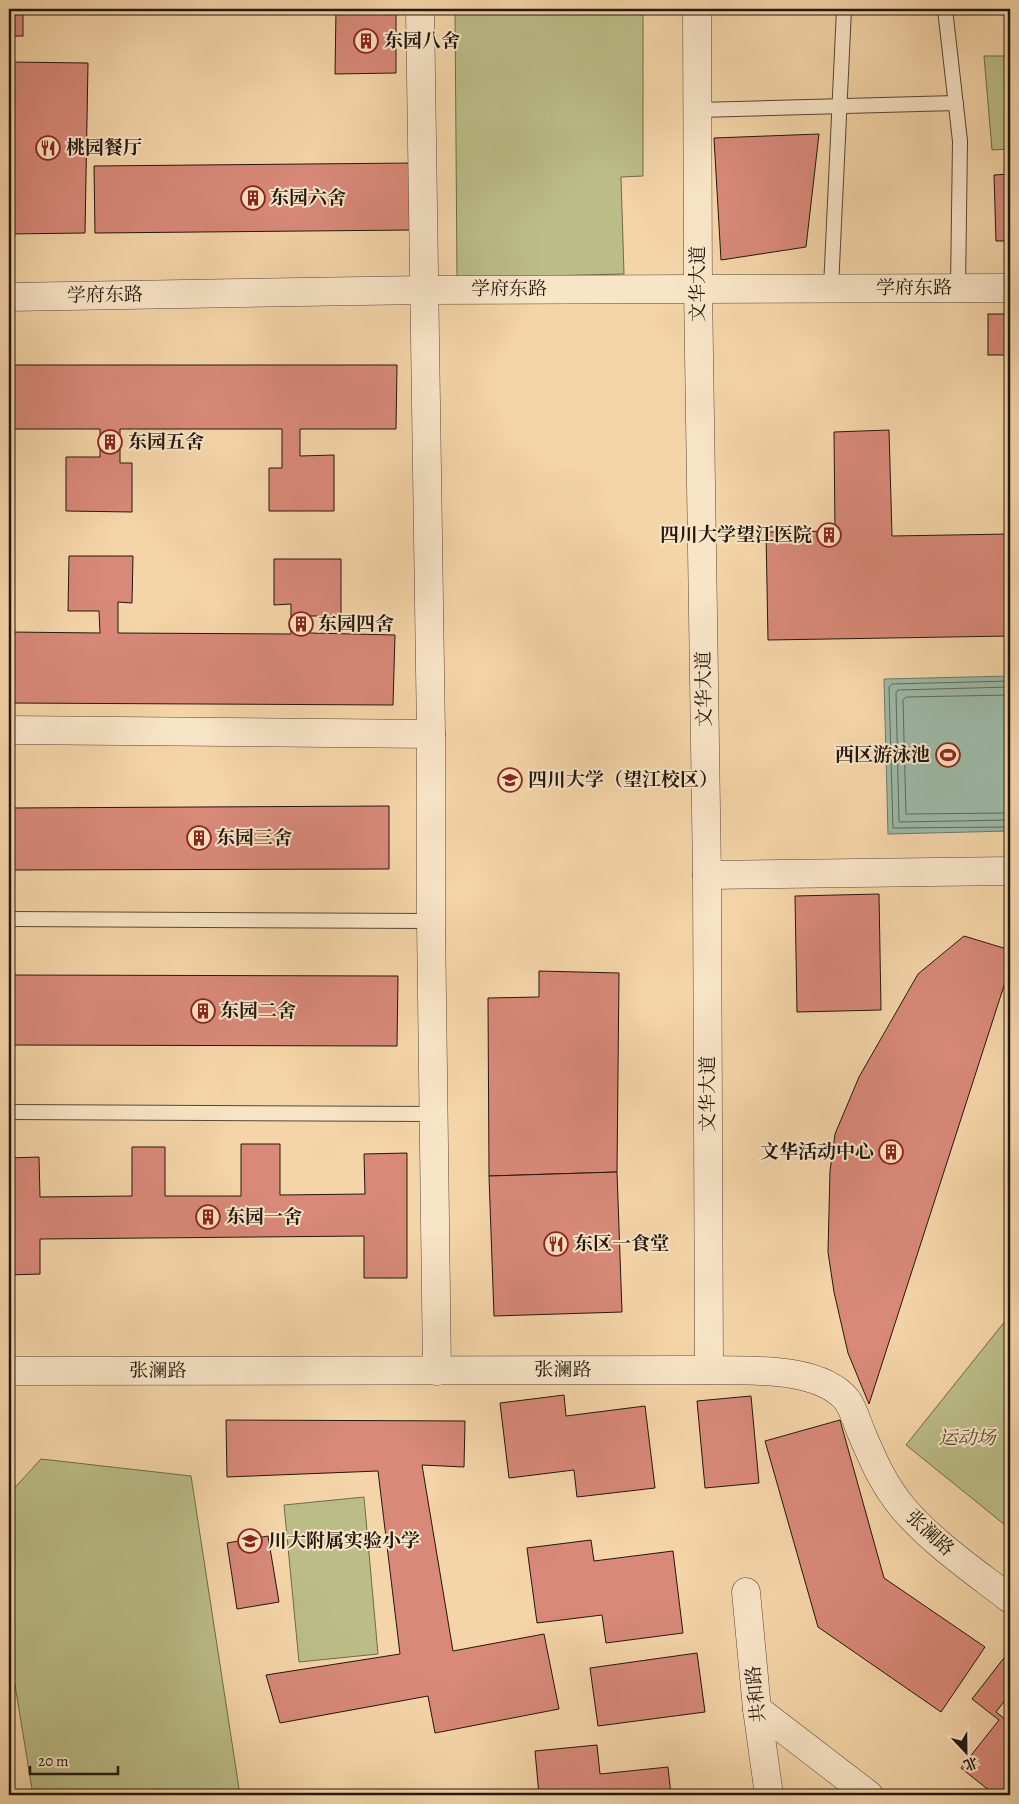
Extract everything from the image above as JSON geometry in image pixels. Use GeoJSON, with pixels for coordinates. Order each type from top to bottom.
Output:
{"type":"FeatureCollection","features":[{"type":"Feature","properties":{"kind":"street"},"geometry":{"type":"LineString","coordinates":[[420,9],[431,734],[431,921],[437,1371]]}},
{"type":"Feature","properties":{"kind":"street","name":"文华大道"},"geometry":{"type":"LineString","coordinates":[[697,9],[698,288],[707,875],[709,1370]]}},
{"type":"Feature","properties":{"kind":"street","name":"学府东路"},"geometry":{"type":"LineString","coordinates":[[9,297],[424,290],[1010,288]]}},
{"type":"Feature","properties":{"kind":"street"},"geometry":{"type":"LineString","coordinates":[[9,730],[431,734]]}},
{"type":"Feature","properties":{"kind":"street"},"geometry":{"type":"LineString","coordinates":[[707,875],[1010,871]]}},
{"type":"Feature","properties":{"kind":"street","name":"张澜路"},"geometry":{"type":"LineString","coordinates":[[9,1371],[709,1370],[770,1371],[798,1375],[831,1387],[847,1401],[880,1476],[903,1508],[933,1538],[1010,1600]]}},
{"type":"Feature","properties":{"kind":"street","name":"共和路"},"geometry":{"type":"LineString","coordinates":[[746,1592],[757,1709],[769,1795]]}},
{"type":"Feature","properties":{"kind":"street"},"geometry":{"type":"LineString","coordinates":[[757,1709],[869,1795]]}},
{"type":"Feature","properties":{"kind":"lane"},"geometry":{"type":"LineString","coordinates":[[831,288],[844,9]]}},
{"type":"Feature","properties":{"kind":"lane"},"geometry":{"type":"LineString","coordinates":[[945,9],[960,141],[958,288]]}},
{"type":"Feature","properties":{"kind":"lane"},"geometry":{"type":"LineString","coordinates":[[698,110],[956,103]]}},
{"type":"Feature","properties":{"kind":"lane"},"geometry":{"type":"LineString","coordinates":[[9,919],[431,921]]}},
{"type":"Feature","properties":{"kind":"lane"},"geometry":{"type":"LineString","coordinates":[[9,1112],[434,1114]]}},
{"type":"Feature","properties":{"kind":"green space"},"geometry":{"type":"Polygon","coordinates":[[[455,9],[643,9],[643,176],[621,177],[624,274],[457,278],[455,9]]]}},
{"type":"Feature","properties":{"kind":"green space"},"geometry":{"type":"Polygon","coordinates":[[[984,56],[1010,56],[1010,149],[992,150],[984,56]]]}},
{"type":"Feature","properties":{"kind":"green space","name":"运动场"},"geometry":{"type":"Polygon","coordinates":[[[1010,1315],[1010,1529],[906,1445],[1010,1315]]]}},
{"type":"Feature","properties":{"kind":"green space"},"geometry":{"type":"Polygon","coordinates":[[[41,1459],[191,1476],[240,1795],[33,1795],[9,1648],[9,1494],[41,1459]]]}},
{"type":"Feature","properties":{"kind":"green space"},"geometry":{"type":"Polygon","coordinates":[[[364,1497],[378,1654],[299,1662],[284,1505],[364,1497]]]}},
{"type":"Feature","properties":{"kind":"water","name":"西区游泳池"},"geometry":{"type":"Polygon","coordinates":[[[1010,676],[1010,831],[888,834],[884,679],[1010,676]]]}},
{"type":"Feature","properties":{"kind":"building"},"geometry":{"type":"Polygon","coordinates":[[[9,9],[23,9],[23,36],[9,36],[9,9]]]}},
{"type":"Feature","properties":{"kind":"building","name":"东园八舍"},"geometry":{"type":"Polygon","coordinates":[[[336,9],[396,9],[396,73],[335,74],[336,9]]]}},
{"type":"Feature","properties":{"kind":"building","name":"桃园餐厅"},"geometry":{"type":"Polygon","coordinates":[[[9,62],[88,63],[85,233],[9,234],[9,62]]]}},
{"type":"Feature","properties":{"kind":"building"},"geometry":{"type":"Polygon","coordinates":[[[819,134],[806,247],[721,260],[714,138],[819,134]]]}},
{"type":"Feature","properties":{"kind":"building","name":"东园六舍"},"geometry":{"type":"Polygon","coordinates":[[[412,163],[412,230],[95,233],[94,166],[412,163]]]}},
{"type":"Feature","properties":{"kind":"building"},"geometry":{"type":"Polygon","coordinates":[[[1010,174],[1010,241],[996,241],[994,175],[1010,174]]]}},
{"type":"Feature","properties":{"kind":"building"},"geometry":{"type":"Polygon","coordinates":[[[988,314],[1010,314],[1010,355],[988,355],[988,314]]]}},
{"type":"Feature","properties":{"kind":"building","name":"东园五舍"},"geometry":{"type":"Polygon","coordinates":[[[9,365],[397,365],[396,429],[300,429],[300,456],[334,455],[334,511],[269,511],[269,468],[282,468],[282,429],[120,429],[120,463],[132,463],[132,512],[66,511],[66,457],[100,457],[100,429],[9,429],[9,365]]]}},
{"type":"Feature","properties":{"kind":"building","name":"四川大学望江医院"},"geometry":{"type":"Polygon","coordinates":[[[889,430],[892,536],[1010,534],[1010,636],[768,640],[766,532],[835,531],[834,432],[889,430]]]}},
{"type":"Feature","properties":{"kind":"building","name":"东园四舍"},"geometry":{"type":"Polygon","coordinates":[[[69,556],[133,556],[132,603],[118,602],[118,633],[291,634],[291,604],[274,605],[274,559],[341,559],[341,616],[310,616],[310,633],[395,635],[393,705],[9,703],[9,632],[100,633],[99,611],[68,611],[69,556]]]}},
{"type":"Feature","properties":{"kind":"building","name":"东园三舍"},"geometry":{"type":"Polygon","coordinates":[[[389,806],[389,869],[9,870],[9,808],[389,806]]]}},
{"type":"Feature","properties":{"kind":"building"},"geometry":{"type":"Polygon","coordinates":[[[879,894],[881,1010],[797,1012],[795,896],[879,894]]]}},
{"type":"Feature","properties":{"kind":"building","name":"文华活动中心"},"geometry":{"type":"Polygon","coordinates":[[[964,936],[1010,950],[1010,967],[869,1404],[848,1353],[834,1292],[828,1252],[830,1171],[835,1134],[859,1077],[918,974],[964,936]]]}},
{"type":"Feature","properties":{"kind":"building"},"geometry":{"type":"Polygon","coordinates":[[[539,971],[619,973],[617,1172],[489,1176],[488,998],[539,997],[539,971]]]}},
{"type":"Feature","properties":{"kind":"building","name":"东园二舍"},"geometry":{"type":"Polygon","coordinates":[[[9,975],[398,976],[397,1046],[9,1045],[9,975]]]}},
{"type":"Feature","properties":{"kind":"building","name":"东园一舍"},"geometry":{"type":"Polygon","coordinates":[[[241,1144],[280,1144],[280,1195],[365,1194],[364,1154],[407,1153],[407,1278],[364,1278],[364,1236],[40,1239],[40,1274],[9,1275],[9,1158],[39,1157],[40,1197],[132,1196],[132,1147],[165,1147],[165,1196],[241,1196],[241,1144]]]}},
{"type":"Feature","properties":{"kind":"building","name":"东区一食堂"},"geometry":{"type":"Polygon","coordinates":[[[617,1172],[622,1312],[494,1316],[489,1176],[617,1172]]]}},
{"type":"Feature","properties":{"kind":"building"},"geometry":{"type":"Polygon","coordinates":[[[564,1395],[566,1416],[645,1406],[655,1488],[577,1497],[574,1470],[509,1478],[500,1403],[564,1395]]]}},
{"type":"Feature","properties":{"kind":"building"},"geometry":{"type":"Polygon","coordinates":[[[751,1396],[759,1483],[705,1488],[697,1401],[751,1396]]]}},
{"type":"Feature","properties":{"kind":"building"},"geometry":{"type":"Polygon","coordinates":[[[226,1420],[465,1421],[464,1467],[422,1465],[453,1651],[544,1634],[559,1709],[435,1733],[428,1696],[280,1723],[266,1675],[400,1654],[378,1471],[227,1477],[226,1420]]]}},
{"type":"Feature","properties":{"kind":"building"},"geometry":{"type":"Polygon","coordinates":[[[840,1420],[884,1578],[985,1647],[941,1712],[818,1627],[765,1441],[840,1420]]]}},
{"type":"Feature","properties":{"kind":"building"},"geometry":{"type":"Polygon","coordinates":[[[268,1536],[279,1602],[237,1609],[227,1543],[268,1536]]]}},
{"type":"Feature","properties":{"kind":"building"},"geometry":{"type":"Polygon","coordinates":[[[591,1540],[594,1561],[673,1551],[683,1633],[606,1643],[602,1615],[537,1623],[527,1548],[591,1540]]]}},
{"type":"Feature","properties":{"kind":"building"},"geometry":{"type":"Polygon","coordinates":[[[697,1653],[705,1712],[598,1726],[590,1668],[697,1653]]]}},
{"type":"Feature","properties":{"kind":"building"},"geometry":{"type":"Polygon","coordinates":[[[1007,1654],[1010,1656],[1010,1694],[996,1712],[1010,1723],[1010,1795],[995,1795],[961,1768],[999,1720],[972,1699],[1007,1654]]]}},
{"type":"Feature","properties":{"kind":"building"},"geometry":{"type":"Polygon","coordinates":[[[597,1745],[600,1774],[668,1767],[671,1795],[539,1795],[535,1751],[597,1745]]]}},
{"type":"Feature","properties":{"kind":"place","name":"东园八舍"},"geometry":{"type":"Point","coordinates":[366,41]}},
{"type":"Feature","properties":{"kind":"place","name":"桃园餐厅"},"geometry":{"type":"Point","coordinates":[48,148]}},
{"type":"Feature","properties":{"kind":"place","name":"东园六舍"},"geometry":{"type":"Point","coordinates":[253,198]}},
{"type":"Feature","properties":{"kind":"place","name":"东园五舍"},"geometry":{"type":"Point","coordinates":[110,442]}},
{"type":"Feature","properties":{"kind":"place","name":"四川大学望江医院"},"geometry":{"type":"Point","coordinates":[829,535]}},
{"type":"Feature","properties":{"kind":"place","name":"东园四舍"},"geometry":{"type":"Point","coordinates":[301,624]}},
{"type":"Feature","properties":{"kind":"place","name":"西区游泳池"},"geometry":{"type":"Point","coordinates":[948,755]}},
{"type":"Feature","properties":{"kind":"place","name":"四川大学（望江校区）"},"geometry":{"type":"Point","coordinates":[510,780]}},
{"type":"Feature","properties":{"kind":"place","name":"东园三舍"},"geometry":{"type":"Point","coordinates":[199,838]}},
{"type":"Feature","properties":{"kind":"place","name":"东园二舍"},"geometry":{"type":"Point","coordinates":[203,1011]}},
{"type":"Feature","properties":{"kind":"place","name":"文华活动中心"},"geometry":{"type":"Point","coordinates":[891,1152]}},
{"type":"Feature","properties":{"kind":"place","name":"东园一舍"},"geometry":{"type":"Point","coordinates":[208,1217]}},
{"type":"Feature","properties":{"kind":"place","name":"东区一食堂"},"geometry":{"type":"Point","coordinates":[556,1244]}},
{"type":"Feature","properties":{"kind":"place","name":"川大附属实验小学"},"geometry":{"type":"Point","coordinates":[250,1541]}}]}
